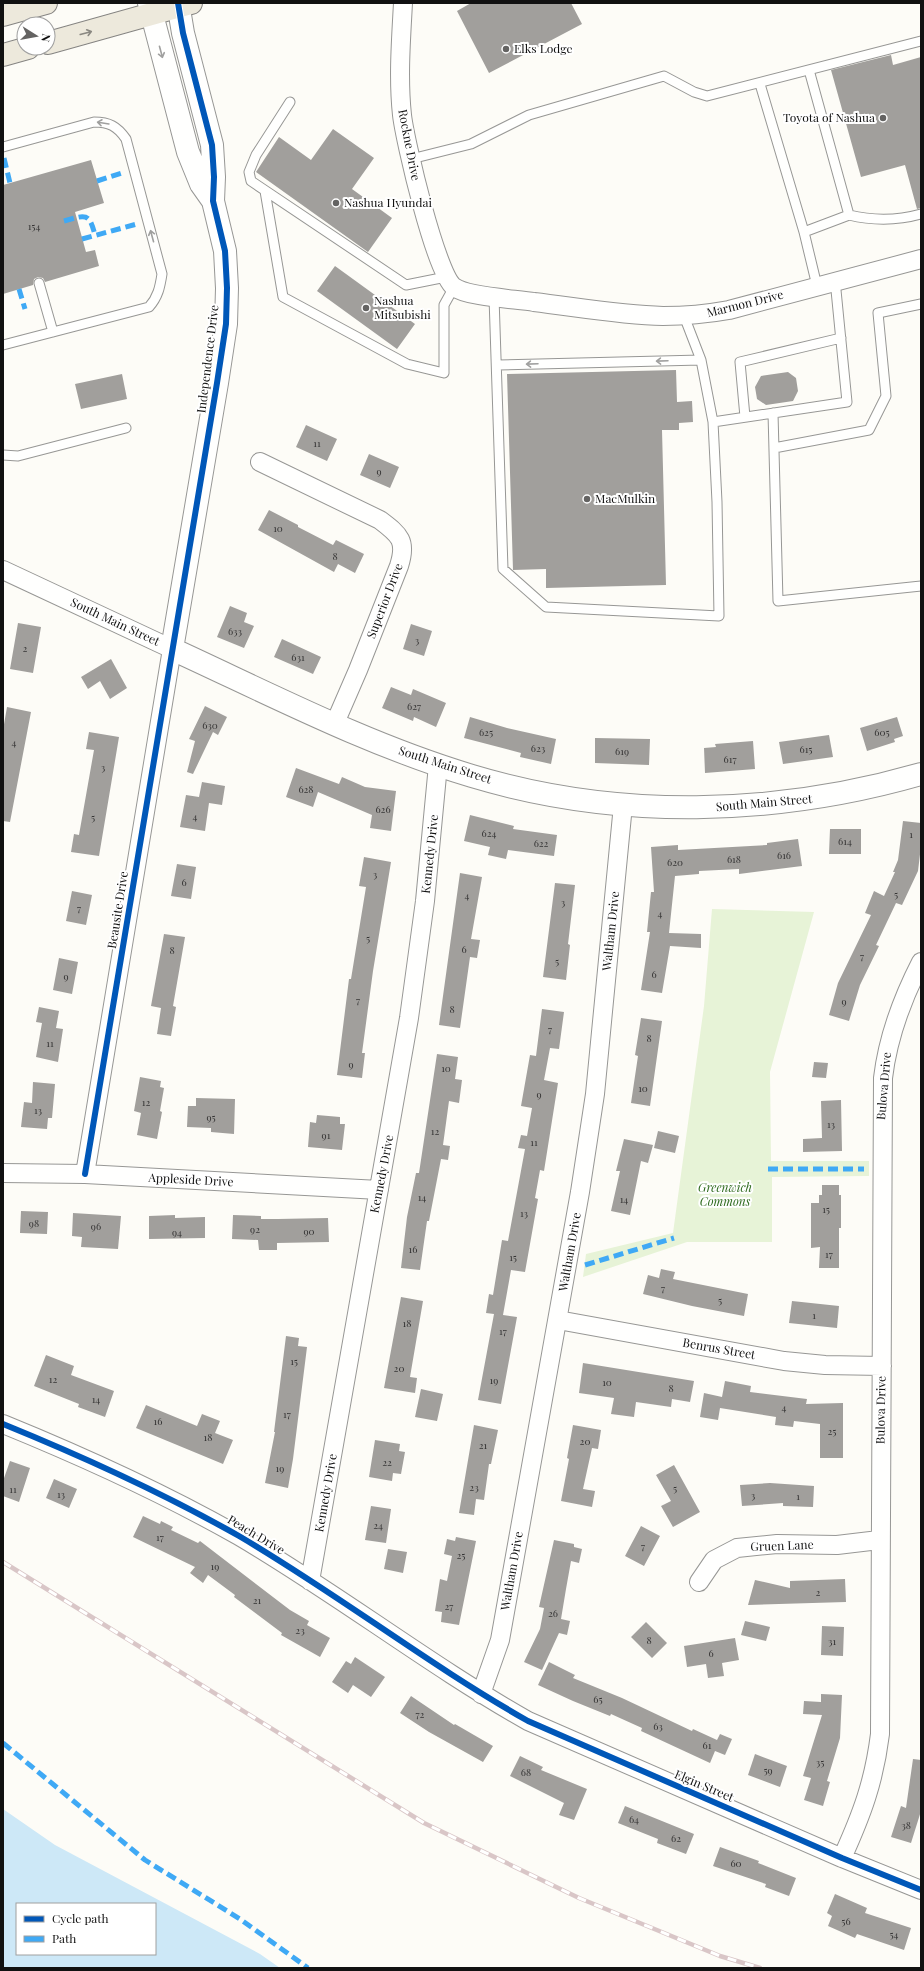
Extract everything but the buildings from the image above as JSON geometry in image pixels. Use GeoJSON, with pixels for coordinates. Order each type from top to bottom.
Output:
{"type":"FeatureCollection","features":[{"type":"Feature","properties":{"kind":"main road"},"geometry":{"type":"LineString","coordinates":[[3,15],[46,3]]}},
{"type":"Feature","properties":{"kind":"main road"},"geometry":{"type":"LineString","coordinates":[[56,40],[150,9],[183,4]]}},
{"type":"Feature","properties":{"kind":"main road"},"geometry":{"type":"LineString","coordinates":[[3,54],[16,51]]}},
{"type":"Feature","properties":{"kind":"street","name":"Rockne Drive"},"geometry":{"type":"LineString","coordinates":[[402,3],[400,76],[402,115],[411,159],[435,247],[456,286]]}},
{"type":"Feature","properties":{"kind":"street","name":"Independence Drive"},"geometry":{"type":"LineString","coordinates":[[172,649],[218,383],[226,324],[227,288],[225,252],[213,201],[214,177],[212,145],[183,33],[183,4]]}},
{"type":"Feature","properties":{"kind":"street","name":"Independence Drive"},"geometry":{"type":"LineString","coordinates":[[150,9],[188,152],[201,184],[213,201]]}},
{"type":"Feature","properties":{"kind":"street","name":"Marmon Drive"},"geometry":{"type":"LineString","coordinates":[[456,286],[494,297],[625,312],[684,316],[729,310],[835,280],[921,259]]}},
{"type":"Feature","properties":{"kind":"street","name":"Superior Drive"},"geometry":{"type":"LineString","coordinates":[[260,462],[380,520],[394,530],[401,539],[404,551],[399,566],[358,670],[334,723]]}},
{"type":"Feature","properties":{"kind":"street","name":"South Main Street"},"geometry":{"type":"LineString","coordinates":[[3,570],[334,723],[438,765],[512,786],[567,798],[623,805],[697,808],[786,802],[864,789],[921,774]]}},
{"type":"Feature","properties":{"kind":"street","name":"Beausite Drive"},"geometry":{"type":"LineString","coordinates":[[85,1174],[172,649]]}},
{"type":"Feature","properties":{"kind":"street","name":"Kennedy Drive"},"geometry":{"type":"LineString","coordinates":[[310,1581],[409,1018],[425,901],[438,765]]}},
{"type":"Feature","properties":{"kind":"street","name":"Waltham Drive"},"geometry":{"type":"LineString","coordinates":[[482,1694],[500,1640],[580,1192],[595,1094],[623,805]]}},
{"type":"Feature","properties":{"kind":"street","name":"Bulova Drive"},"geometry":{"type":"LineString","coordinates":[[842,1858],[862,1813],[870,1787],[877,1760],[880,1734],[882,1078],[889,1038],[902,1001],[921,962]]}},
{"type":"Feature","properties":{"kind":"street","name":"Appleside Drive"},"geometry":{"type":"LineString","coordinates":[[3,1173],[85,1174],[379,1190]]}},
{"type":"Feature","properties":{"kind":"street","name":"Benrus Street"},"geometry":{"type":"LineString","coordinates":[[558,1320],[784,1360],[825,1365],[882,1366]]}},
{"type":"Feature","properties":{"kind":"street","name":"Peach Drive"},"geometry":{"type":"LineString","coordinates":[[3,1424],[134,1480],[239,1536],[482,1694]]}},
{"type":"Feature","properties":{"kind":"street","name":"Gruen Lane"},"geometry":{"type":"LineString","coordinates":[[699,1582],[714,1560],[738,1548],[777,1544],[836,1544],[880,1540]]}},
{"type":"Feature","properties":{"kind":"street","name":"Elgin Street"},"geometry":{"type":"LineString","coordinates":[[482,1694],[543,1728],[842,1858],[921,1890]]}},
{"type":"Feature","properties":{"kind":"lane"},"geometry":{"type":"LineString","coordinates":[[411,159],[471,144],[529,115],[664,76],[694,92],[707,96],[760,84],[921,41]]}},
{"type":"Feature","properties":{"kind":"lane"},"geometry":{"type":"LineString","coordinates":[[809,70],[849,215]]}},
{"type":"Feature","properties":{"kind":"lane"},"geometry":{"type":"LineString","coordinates":[[760,84],[804,232],[817,286]]}},
{"type":"Feature","properties":{"kind":"lane"},"geometry":{"type":"LineString","coordinates":[[290,102],[256,155],[249,172],[251,181],[406,285],[456,286]]}},
{"type":"Feature","properties":{"kind":"lane"},"geometry":{"type":"LineString","coordinates":[[3,146],[94,122],[104,122],[115,126],[126,139],[162,274],[158,295],[149,307],[3,345]]}},
{"type":"Feature","properties":{"kind":"lane"},"geometry":{"type":"LineString","coordinates":[[265,191],[283,297],[406,364],[444,373],[444,305],[456,286]]}},
{"type":"Feature","properties":{"kind":"lane"},"geometry":{"type":"LineString","coordinates":[[804,232],[849,215],[870,220],[901,220],[921,214]]}},
{"type":"Feature","properties":{"kind":"lane"},"geometry":{"type":"LineString","coordinates":[[713,422],[847,402],[835,280]]}},
{"type":"Feature","properties":{"kind":"lane"},"geometry":{"type":"LineString","coordinates":[[39,283],[53,332]]}},
{"type":"Feature","properties":{"kind":"lane"},"geometry":{"type":"LineString","coordinates":[[494,297],[498,365],[503,569],[546,607],[718,616],[717,502],[713,422],[701,360],[684,316]]}},
{"type":"Feature","properties":{"kind":"lane"},"geometry":{"type":"LineString","coordinates":[[774,448],[870,430],[886,396],[878,313],[921,304]]}},
{"type":"Feature","properties":{"kind":"lane"},"geometry":{"type":"LineString","coordinates":[[745,417],[740,362],[841,338]]}},
{"type":"Feature","properties":{"kind":"lane"},"geometry":{"type":"LineString","coordinates":[[498,365],[701,360]]}},
{"type":"Feature","properties":{"kind":"lane"},"geometry":{"type":"LineString","coordinates":[[773,413],[778,601],[921,586]]}},
{"type":"Feature","properties":{"kind":"lane"},"geometry":{"type":"LineString","coordinates":[[3,455],[18,456],[126,428]]}},
{"type":"Feature","properties":{"kind":"green space","name":"Greenwich Commons"},"geometry":{"type":"Polygon","coordinates":[[[712,909],[814,912],[770,1072],[771,1161],[869,1161],[869,1176],[772,1177],[772,1242],[687,1242],[583,1277],[586,1254],[673,1233],[704,1006],[712,909]]]}},
{"type":"Feature","properties":{"kind":"water"},"geometry":{"type":"Polygon","coordinates":[[[3,1809],[55,1845],[260,1954],[280,1968],[3,1968],[3,1809]]]}},
{"type":"Feature","properties":{"kind":"railway"},"geometry":{"type":"LineString","coordinates":[[3,1562],[424,1823],[579,1898],[720,1956],[760,1968]]}},
{"type":"Feature","properties":{"kind":"marked path"},"geometry":{"type":"LineString","coordinates":[[4,158],[10,183]]}},
{"type":"Feature","properties":{"kind":"marked path"},"geometry":{"type":"LineString","coordinates":[[97,181],[122,173]]}},
{"type":"Feature","properties":{"kind":"marked path"},"geometry":{"type":"LineString","coordinates":[[64,221],[77,217],[86,217],[91,222],[95,235]]}},
{"type":"Feature","properties":{"kind":"marked path"},"geometry":{"type":"LineString","coordinates":[[82,239],[137,224]]}},
{"type":"Feature","properties":{"kind":"marked path"},"geometry":{"type":"LineString","coordinates":[[19,289],[25,309]]}},
{"type":"Feature","properties":{"kind":"marked path"},"geometry":{"type":"LineString","coordinates":[[768,1169],[864,1169]]}},
{"type":"Feature","properties":{"kind":"marked path"},"geometry":{"type":"LineString","coordinates":[[585,1265],[674,1238]]}},
{"type":"Feature","properties":{"kind":"marked path"},"geometry":{"type":"LineString","coordinates":[[3,1743],[145,1860],[240,1919],[308,1968]]}},
{"type":"Feature","properties":{"kind":"cycle path"},"geometry":{"type":"LineString","coordinates":[[85,1174],[226,324],[227,288],[225,251],[213,201],[214,177],[212,145],[183,33],[178,3]]}},
{"type":"Feature","properties":{"kind":"cycle path"},"geometry":{"type":"LineString","coordinates":[[3,1424],[123,1476],[239,1536],[276,1558],[455,1677],[528,1721],[842,1858],[921,1890]]}},
{"type":"Feature","properties":{"kind":"place","name":"Elks Lodge"},"geometry":{"type":"Point","coordinates":[506,49]}},
{"type":"Feature","properties":{"kind":"place","name":"Toyota of Nashua"},"geometry":{"type":"Point","coordinates":[883,118]}},
{"type":"Feature","properties":{"kind":"place","name":"Nashua Hyundai"},"geometry":{"type":"Point","coordinates":[336,203]}},
{"type":"Feature","properties":{"kind":"place","name":"Nashua Mitsubishi"},"geometry":{"type":"Point","coordinates":[366,308]}},
{"type":"Feature","properties":{"kind":"place","name":"MacMulkin"},"geometry":{"type":"Point","coordinates":[587,499]}}]}
